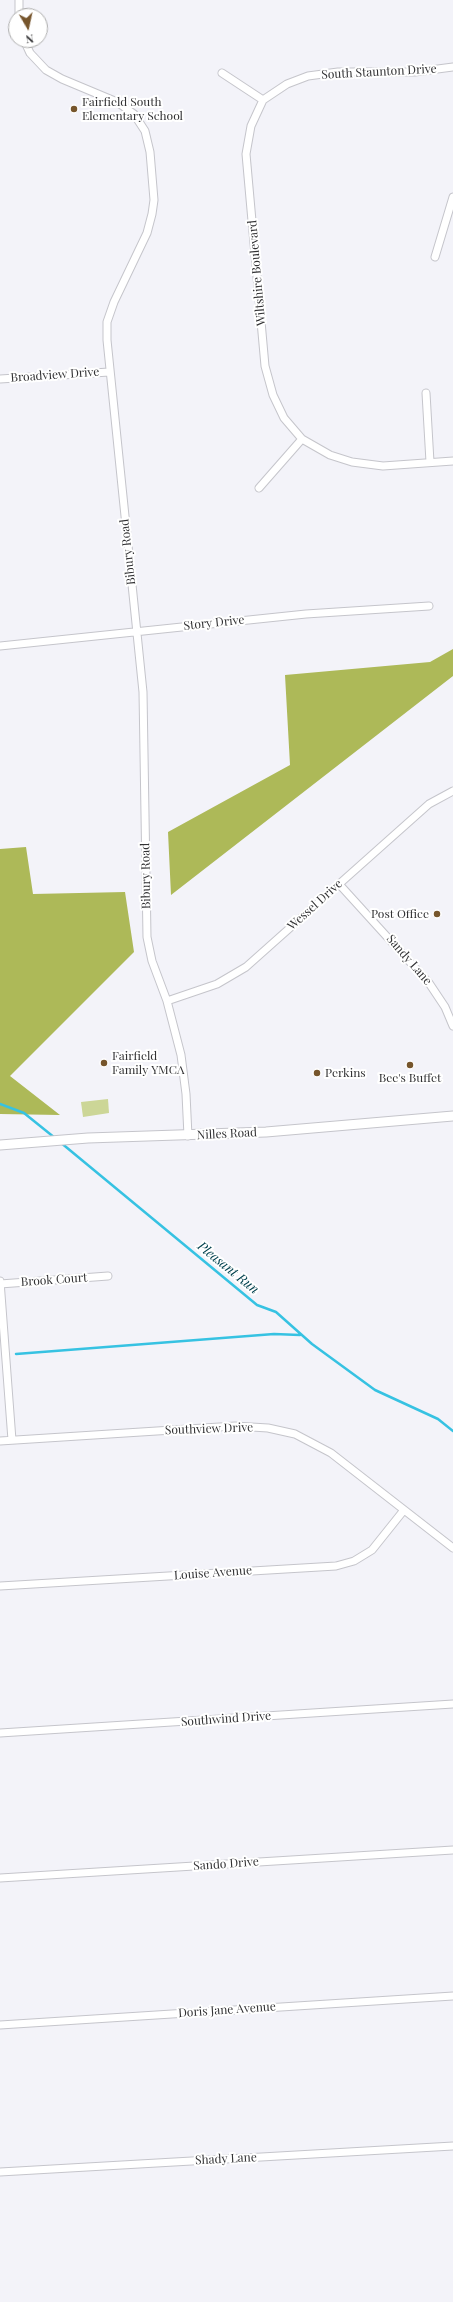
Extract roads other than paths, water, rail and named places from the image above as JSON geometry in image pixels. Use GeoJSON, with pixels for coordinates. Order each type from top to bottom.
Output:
{"type":"FeatureCollection","features":[{"type":"Feature","properties":{"kind":"street","name":"Bibury Road"},"geometry":{"type":"LineString","coordinates":[[28,48],[30,53],[46,70],[62,79],[117,102],[134,114],[145,131],[150,152],[154,200],[152,214],[147,233],[114,302],[107,322],[109,372],[143,692],[147,937],[152,961],[166,1001],[181,1055],[186,1094],[188,1136]]}},
{"type":"Feature","properties":{"kind":"street","name":"South Staunton Drive"},"geometry":{"type":"LineString","coordinates":[[263,100],[287,84],[308,76],[338,72],[415,72],[453,67]]}},
{"type":"Feature","properties":{"kind":"street"},"geometry":{"type":"LineString","coordinates":[[222,73],[263,100]]}},
{"type":"Feature","properties":{"kind":"street","name":"Wiltshire Boulevard"},"geometry":{"type":"LineString","coordinates":[[263,100],[251,126],[246,154],[265,366],[273,395],[284,418],[302,439],[330,455],[352,462],[383,466],[453,461]]}},
{"type":"Feature","properties":{"kind":"street"},"geometry":{"type":"LineString","coordinates":[[435,257],[453,197]]}},
{"type":"Feature","properties":{"kind":"street","name":"Broadview Drive"},"geometry":{"type":"LineString","coordinates":[[0,379],[109,372]]}},
{"type":"Feature","properties":{"kind":"street"},"geometry":{"type":"LineString","coordinates":[[426,393],[430,462]]}},
{"type":"Feature","properties":{"kind":"street"},"geometry":{"type":"LineString","coordinates":[[259,488],[302,439]]}},
{"type":"Feature","properties":{"kind":"street","name":"Story Drive"},"geometry":{"type":"LineString","coordinates":[[0,646],[306,614],[429,606]]}},
{"type":"Feature","properties":{"kind":"street","name":"Wessel Drive"},"geometry":{"type":"LineString","coordinates":[[166,1001],[218,984],[237,973],[429,804],[453,792]]}},
{"type":"Feature","properties":{"kind":"street","name":"Sandy Lane"},"geometry":{"type":"LineString","coordinates":[[339,884],[429,983],[445,1008],[453,1026]]}},
{"type":"Feature","properties":{"kind":"street","name":"Nilles Road"},"geometry":{"type":"LineString","coordinates":[[0,1145],[18,1142],[88,1138],[188,1136],[266,1132],[453,1116]]}},
{"type":"Feature","properties":{"kind":"street","name":"Brook Court"},"geometry":{"type":"LineString","coordinates":[[0,1282],[108,1276]]}},
{"type":"Feature","properties":{"kind":"street"},"geometry":{"type":"LineString","coordinates":[[0,1282],[12,1440]]}},
{"type":"Feature","properties":{"kind":"street","name":"Southview Drive"},"geometry":{"type":"LineString","coordinates":[[0,1441],[235,1426],[268,1428],[295,1434],[324,1449],[453,1548]]}},
{"type":"Feature","properties":{"kind":"street","name":"Louise Avenue"},"geometry":{"type":"LineString","coordinates":[[0,1586],[336,1566],[354,1561],[372,1550],[404,1510]]}},
{"type":"Feature","properties":{"kind":"street","name":"Southwind Drive"},"geometry":{"type":"LineString","coordinates":[[0,1733],[453,1704]]}},
{"type":"Feature","properties":{"kind":"street","name":"Sando Drive"},"geometry":{"type":"LineString","coordinates":[[0,1878],[453,1850]]}},
{"type":"Feature","properties":{"kind":"street","name":"Doris Jane Avenue"},"geometry":{"type":"LineString","coordinates":[[0,2025],[453,1996]]}},
{"type":"Feature","properties":{"kind":"street","name":"Shady Lane"},"geometry":{"type":"LineString","coordinates":[[0,2172],[453,2146]]}},
{"type":"Feature","properties":{"kind":"waterway","name":"Pleasant Run"},"geometry":{"type":"LineString","coordinates":[[0,1104],[24,1113],[55,1138]]}},
{"type":"Feature","properties":{"kind":"waterway","name":"Pleasant Run"},"geometry":{"type":"LineString","coordinates":[[60,1142],[257,1305],[276,1312],[312,1344],[375,1390],[438,1419],[453,1431]]}},
{"type":"Feature","properties":{"kind":"waterway"},"geometry":{"type":"LineString","coordinates":[[16,1354],[274,1334],[300,1335]]}},
{"type":"Feature","properties":{"kind":"place","name":"Fairfield South Elementary School"},"geometry":{"type":"Point","coordinates":[74,109]}},
{"type":"Feature","properties":{"kind":"place","name":"Post Office"},"geometry":{"type":"Point","coordinates":[437,914]}},
{"type":"Feature","properties":{"kind":"place","name":"Fairfield Family YMCA"},"geometry":{"type":"Point","coordinates":[104,1063]}},
{"type":"Feature","properties":{"kind":"place","name":"Bee's Buffet"},"geometry":{"type":"Point","coordinates":[410,1065]}},
{"type":"Feature","properties":{"kind":"place","name":"Perkins"},"geometry":{"type":"Point","coordinates":[317,1073]}}]}
